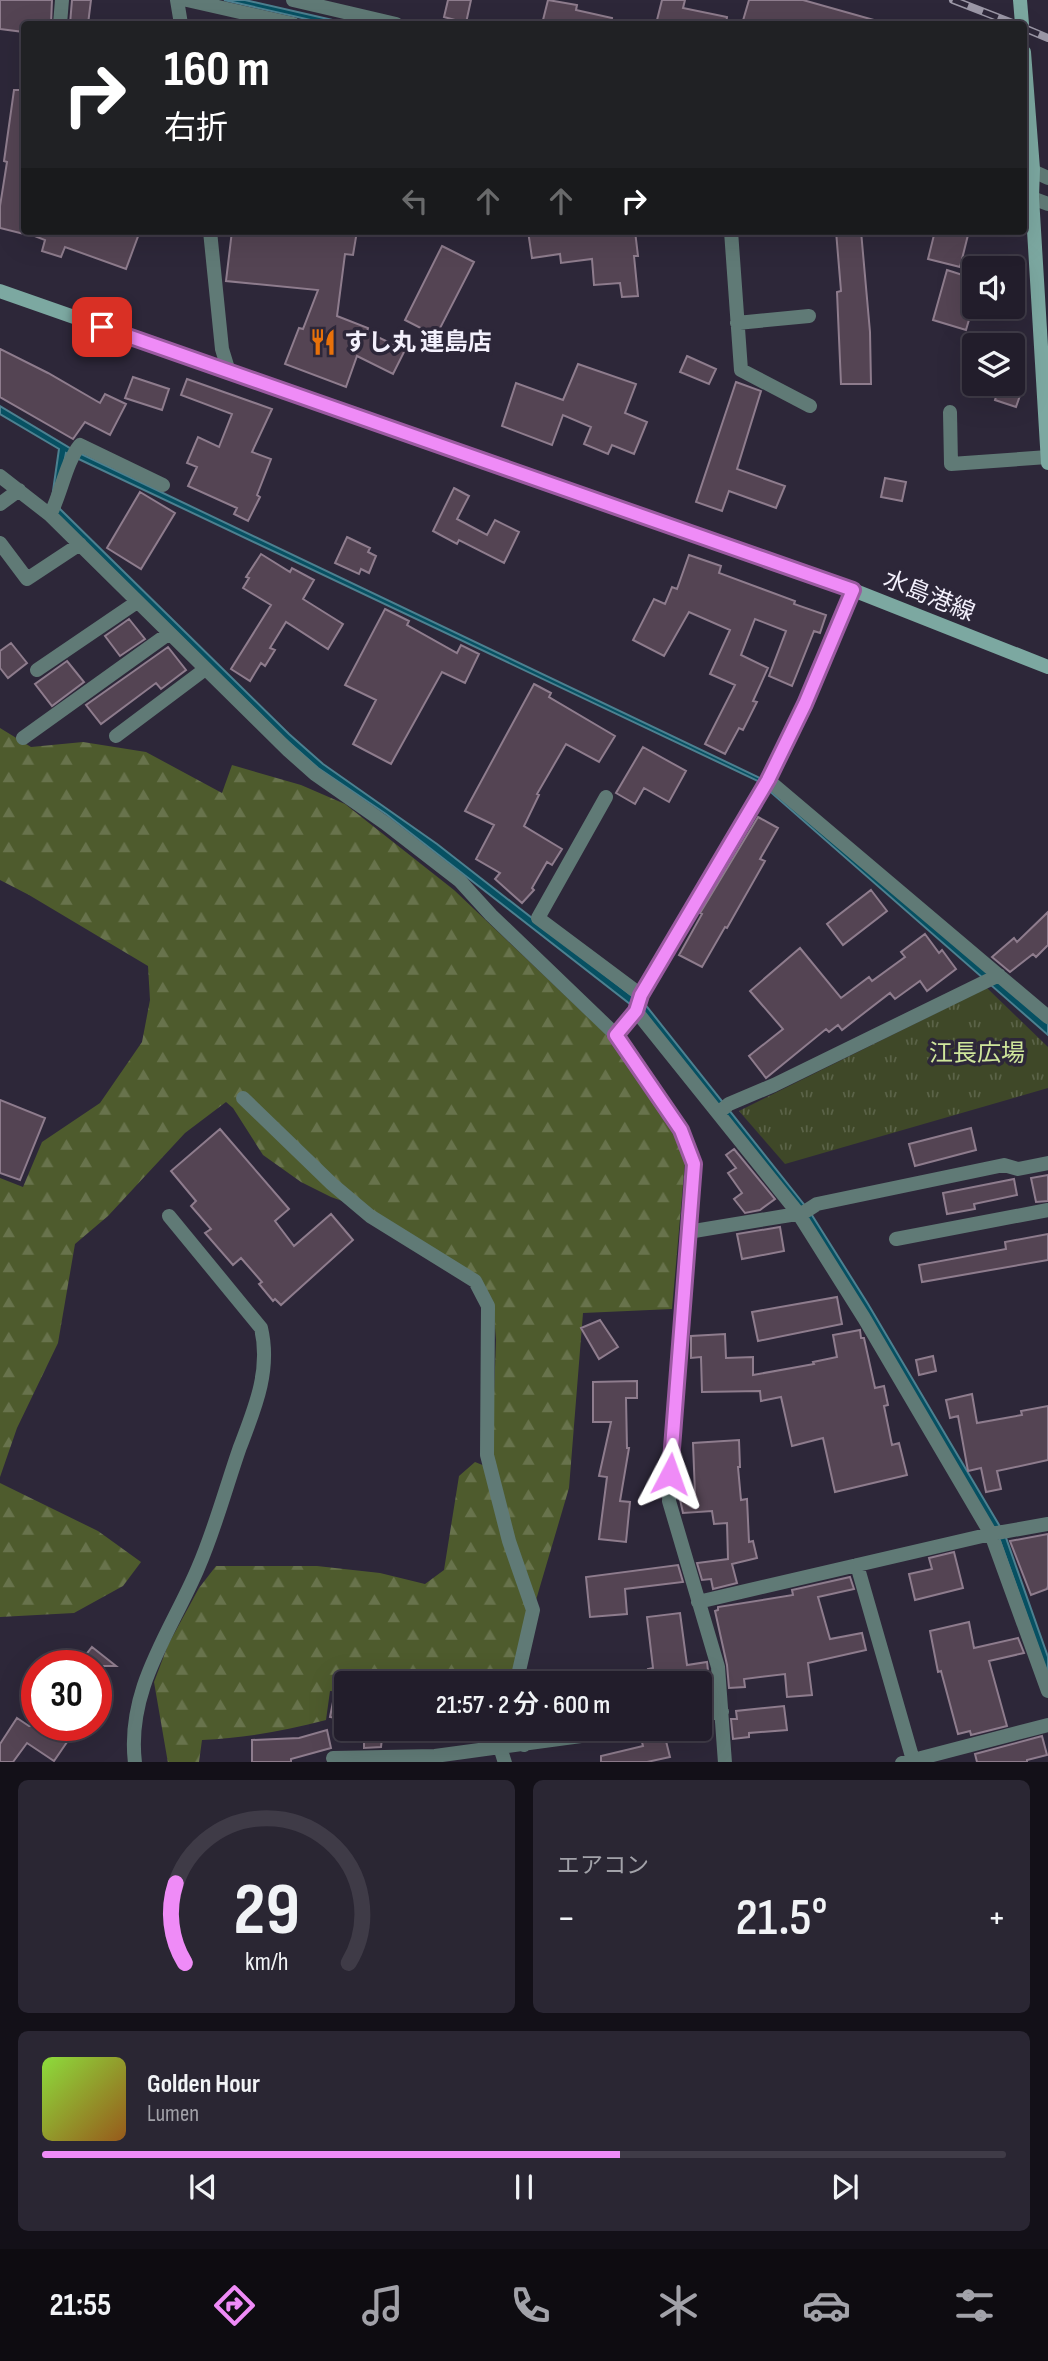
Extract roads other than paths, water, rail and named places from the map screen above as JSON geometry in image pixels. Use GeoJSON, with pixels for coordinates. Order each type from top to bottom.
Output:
{"type":"FeatureCollection","features":[{"type":"Feature","properties":{"kind":"main road"},"geometry":{"type":"LineString","coordinates":[[1020,0],[1022,21]]}},
{"type":"Feature","properties":{"kind":"main road"},"geometry":{"type":"LineString","coordinates":[[1027,139],[1028,196],[1048,463]]}},
{"type":"Feature","properties":{"kind":"main road","name":"水島港線"},"geometry":{"type":"LineString","coordinates":[[0,292],[853,590],[1048,667]]}},
{"type":"Feature","properties":{"kind":"street"},"geometry":{"type":"LineString","coordinates":[[60,21],[62,0]]}},
{"type":"Feature","properties":{"kind":"street"},"geometry":{"type":"LineString","coordinates":[[177,0],[180,21]]}},
{"type":"Feature","properties":{"kind":"street"},"geometry":{"type":"LineString","coordinates":[[187,0],[280,21]]}},
{"type":"Feature","properties":{"kind":"street"},"geometry":{"type":"LineString","coordinates":[[293,0],[383,21]]}},
{"type":"Feature","properties":{"kind":"street"},"geometry":{"type":"LineString","coordinates":[[1028,168],[1048,178]]}},
{"type":"Feature","properties":{"kind":"street"},"geometry":{"type":"LineString","coordinates":[[1028,196],[1048,204]]}},
{"type":"Feature","properties":{"kind":"street"},"geometry":{"type":"LineString","coordinates":[[210,235],[222,349],[229,372]]}},
{"type":"Feature","properties":{"kind":"street"},"geometry":{"type":"LineString","coordinates":[[731,235],[741,370],[810,406]]}},
{"type":"Feature","properties":{"kind":"street"},"geometry":{"type":"LineString","coordinates":[[737,323],[809,316]]}},
{"type":"Feature","properties":{"kind":"street"},"geometry":{"type":"LineString","coordinates":[[950,412],[951,464],[1048,457]]}},
{"type":"Feature","properties":{"kind":"street"},"geometry":{"type":"LineString","coordinates":[[52,511],[74,453],[80,446],[163,485]]}},
{"type":"Feature","properties":{"kind":"street"},"geometry":{"type":"LineString","coordinates":[[0,476],[52,511],[80,544],[168,634],[314,774],[385,823],[460,881],[491,915],[616,1035],[681,1130],[694,1164],[668,1501],[718,1667],[725,1762]]}},
{"type":"Feature","properties":{"kind":"street"},"geometry":{"type":"LineString","coordinates":[[0,504],[19,490]]}},
{"type":"Feature","properties":{"kind":"street"},"geometry":{"type":"LineString","coordinates":[[0,542],[27,579],[80,544]]}},
{"type":"Feature","properties":{"kind":"street"},"geometry":{"type":"LineString","coordinates":[[616,1035],[638,1004],[766,783],[805,704],[853,590]]}},
{"type":"Feature","properties":{"kind":"street"},"geometry":{"type":"LineString","coordinates":[[37,670],[137,602]]}},
{"type":"Feature","properties":{"kind":"street"},"geometry":{"type":"LineString","coordinates":[[23,738],[168,634]]}},
{"type":"Feature","properties":{"kind":"street"},"geometry":{"type":"LineString","coordinates":[[116,736],[204,670]]}},
{"type":"Feature","properties":{"kind":"street"},"geometry":{"type":"LineString","coordinates":[[766,783],[994,977],[1048,1017]]}},
{"type":"Feature","properties":{"kind":"street"},"geometry":{"type":"LineString","coordinates":[[606,797],[538,918],[638,1004],[804,1212],[991,1534],[1048,1691]]}},
{"type":"Feature","properties":{"kind":"street"},"geometry":{"type":"LineString","coordinates":[[722,1110],[994,977]]}},
{"type":"Feature","properties":{"kind":"street"},"geometry":{"type":"LineString","coordinates":[[243,1098],[332,1184],[370,1216],[475,1281],[488,1306],[487,1455],[509,1541],[533,1610],[519,1671]]}},
{"type":"Feature","properties":{"kind":"street"},"geometry":{"type":"LineString","coordinates":[[688,1231],[804,1212],[817,1205],[1004,1165],[1018,1169],[1048,1163]]}},
{"type":"Feature","properties":{"kind":"street"},"geometry":{"type":"LineString","coordinates":[[896,1240],[1048,1210]]}},
{"type":"Feature","properties":{"kind":"street"},"geometry":{"type":"LineString","coordinates":[[135,1762],[133,1727],[140,1696],[156,1653],[198,1567],[254,1412],[262,1382],[265,1345],[261,1328],[169,1216]]}},
{"type":"Feature","properties":{"kind":"street"},"geometry":{"type":"LineString","coordinates":[[698,1602],[991,1534],[1048,1524]]}},
{"type":"Feature","properties":{"kind":"street"},"geometry":{"type":"LineString","coordinates":[[858,1565],[908,1761],[1048,1725]]}},
{"type":"Feature","properties":{"kind":"street"},"geometry":{"type":"LineString","coordinates":[[712,1713],[722,1712]]}},
{"type":"Feature","properties":{"kind":"street"},"geometry":{"type":"LineString","coordinates":[[523,1741],[524,1745]]}},
{"type":"Feature","properties":{"kind":"street"},"geometry":{"type":"LineString","coordinates":[[333,1758],[393,1760],[549,1741]]}},
{"type":"Feature","properties":{"kind":"street"},"geometry":{"type":"LineString","coordinates":[[500,1747],[505,1762]]}},
{"type":"Feature","properties":{"kind":"water"},"geometry":{"type":"Polygon","coordinates":[[[224,0],[245,0],[337,21],[315,21],[224,0]]]}},
{"type":"Feature","properties":{"kind":"water"},"geometry":{"type":"Polygon","coordinates":[[[0,406],[75,451],[760,778],[1048,1024],[1048,1035],[758,781],[66,453],[59,487],[60,509],[289,734],[323,764],[437,844],[644,1003],[810,1212],[868,1304],[1005,1535],[1048,1657],[1048,1676],[999,1538],[863,1307],[644,1015],[386,814],[318,768],[284,738],[56,514],[52,498],[59,449],[0,414],[0,406]]]}},
{"type":"Feature","properties":{"kind":"railway"},"geometry":{"type":"LineString","coordinates":[[953,0],[1007,21]]}},
{"type":"Feature","properties":{"kind":"railway"},"geometry":{"type":"LineString","coordinates":[[1027,29],[1048,38]]}},
{"type":"Feature","properties":{"kind":"place","name":"すし丸 連島店"},"geometry":{"type":"Point","coordinates":[323,342]}},
{"type":"Feature","properties":{"kind":"park label","name":"江長広場"},"geometry":{"type":"Point","coordinates":[977,1053]}}]}
